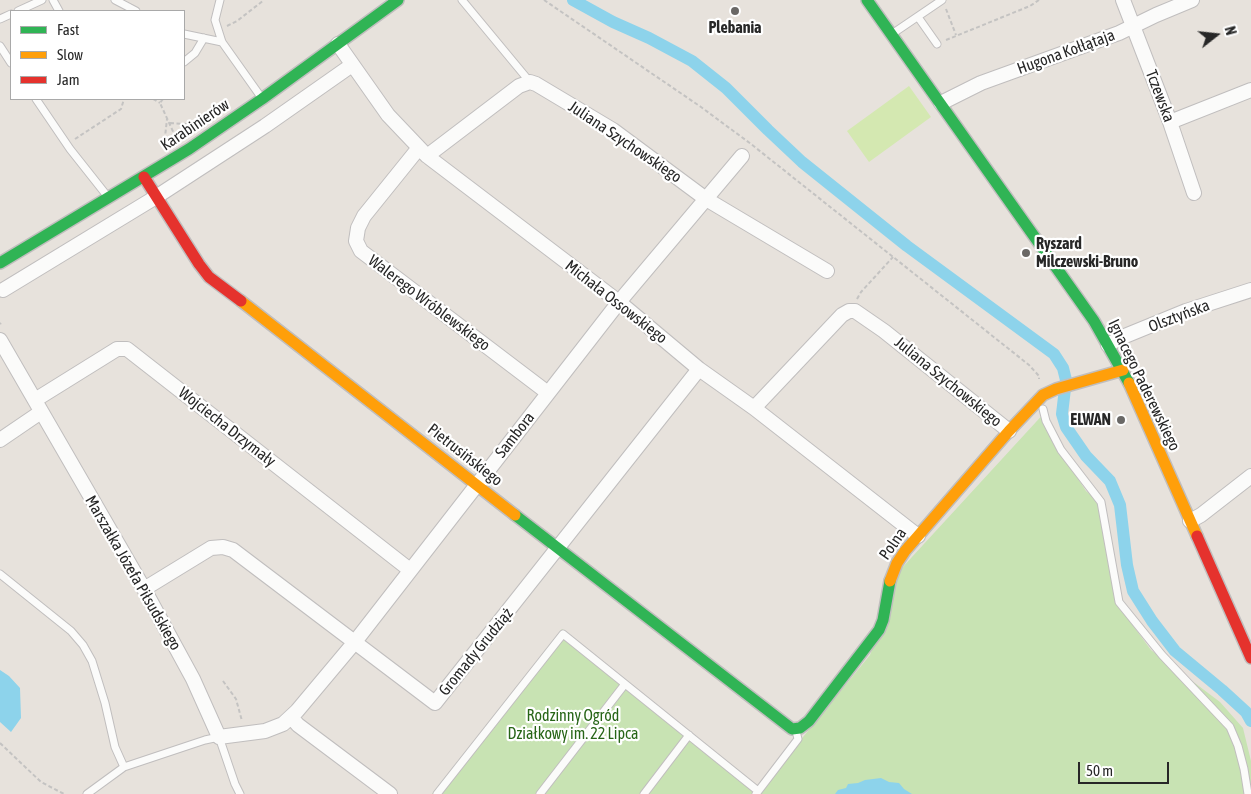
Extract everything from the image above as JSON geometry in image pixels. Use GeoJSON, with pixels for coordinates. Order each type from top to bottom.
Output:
{"type":"FeatureCollection","features":[{"type":"Feature","properties":{"kind":"street","name":"Karabinierów"},"geometry":{"type":"LineString","coordinates":[[0,263],[189,149],[262,99],[398,0]]}},
{"type":"Feature","properties":{"kind":"street","name":"Ignacego Paderewskiego"},"geometry":{"type":"LineString","coordinates":[[867,0],[1078,298],[1108,345],[1122,370],[1251,658]]}},
{"type":"Feature","properties":{"kind":"street","name":"Tczewska"},"geometry":{"type":"LineString","coordinates":[[1123,0],[1170,122],[1194,193]]}},
{"type":"Feature","properties":{"kind":"street","name":"Hugona Kołłątaja"},"geometry":{"type":"LineString","coordinates":[[941,104],[981,83],[1119,33],[1192,0]]}},
{"type":"Feature","properties":{"kind":"street","name":"Michała Ossowskiego"},"geometry":{"type":"LineString","coordinates":[[338,44],[388,115],[422,152],[619,302],[699,368],[754,408],[918,536]]}},
{"type":"Feature","properties":{"kind":"street"},"geometry":{"type":"LineString","coordinates":[[3,290],[156,197],[265,126],[352,65]]}},
{"type":"Feature","properties":{"kind":"street"},"geometry":{"type":"LineString","coordinates":[[422,152],[519,86],[530,82]]}},
{"type":"Feature","properties":{"kind":"street","name":"Juliana Szychowskiego"},"geometry":{"type":"LineString","coordinates":[[530,82],[613,130],[706,199],[827,270]]}},
{"type":"Feature","properties":{"kind":"street"},"geometry":{"type":"LineString","coordinates":[[1170,122],[1251,90]]}},
{"type":"Feature","properties":{"kind":"street","name":"Walerego Wróblewskiego"},"geometry":{"type":"LineString","coordinates":[[422,152],[364,216],[358,228],[356,241],[361,251],[548,393]]}},
{"type":"Feature","properties":{"kind":"street","name":"Sambora"},"geometry":{"type":"LineString","coordinates":[[219,737],[265,731],[282,724],[291,717],[354,643],[619,302],[742,156]]}},
{"type":"Feature","properties":{"kind":"street","name":"Pietrusińskiego"},"geometry":{"type":"LineString","coordinates":[[144,177],[199,264],[209,276],[787,726],[796,729]]}},
{"type":"Feature","properties":{"kind":"street","name":"Olsztyńska"},"geometry":{"type":"LineString","coordinates":[[1108,345],[1120,338],[1186,311],[1251,290]]}},
{"type":"Feature","properties":{"kind":"street"},"geometry":{"type":"LineString","coordinates":[[754,408],[842,315],[849,311]]}},
{"type":"Feature","properties":{"kind":"street","name":"Juliana Szychowskiego"},"geometry":{"type":"LineString","coordinates":[[849,311],[858,312],[884,331],[1009,431]]}},
{"type":"Feature","properties":{"kind":"street","name":"Marszałka Józefa Piłsudskiego"},"geometry":{"type":"LineString","coordinates":[[0,340],[144,589],[193,679],[219,737]]}},
{"type":"Feature","properties":{"kind":"street","name":"Wojciecha Drzymały"},"geometry":{"type":"LineString","coordinates":[[38,406],[116,349],[127,349],[410,570]]}},
{"type":"Feature","properties":{"kind":"street","name":"Gromady Grudziąż"},"geometry":{"type":"LineString","coordinates":[[144,589],[211,548],[222,547],[233,550],[435,703],[699,368]]}},
{"type":"Feature","properties":{"kind":"street","name":"Polna"},"geometry":{"type":"LineString","coordinates":[[796,729],[804,726],[809,721],[879,630],[883,620],[886,598],[897,563],[1009,431],[1043,395],[1056,389],[1122,370]]}},
{"type":"Feature","properties":{"kind":"street"},"geometry":{"type":"LineString","coordinates":[[0,440],[38,406]]}},
{"type":"Feature","properties":{"kind":"street"},"geometry":{"type":"LineString","coordinates":[[1190,521],[1201,515],[1251,476]]}},
{"type":"Feature","properties":{"kind":"street"},"geometry":{"type":"LineString","coordinates":[[291,717],[298,726],[390,794]]}},
{"type":"Feature","properties":{"kind":"lane"},"geometry":{"type":"LineString","coordinates":[[20,10],[42,0]]}},
{"type":"Feature","properties":{"kind":"lane"},"geometry":{"type":"LineString","coordinates":[[115,0],[134,10]]}},
{"type":"Feature","properties":{"kind":"lane"},"geometry":{"type":"LineString","coordinates":[[220,0],[215,20],[222,42],[262,99]]}},
{"type":"Feature","properties":{"kind":"lane"},"geometry":{"type":"LineString","coordinates":[[462,0],[530,82]]}},
{"type":"Feature","properties":{"kind":"lane"},"geometry":{"type":"LineString","coordinates":[[892,34],[942,0]]}},
{"type":"Feature","properties":{"kind":"lane"},"geometry":{"type":"LineString","coordinates":[[918,17],[937,44]]}},
{"type":"Feature","properties":{"kind":"lane"},"geometry":{"type":"LineString","coordinates":[[185,34],[222,42]]}},
{"type":"Feature","properties":{"kind":"lane"},"geometry":{"type":"LineString","coordinates":[[185,61],[195,53],[204,38]]}},
{"type":"Feature","properties":{"kind":"lane"},"geometry":{"type":"LineString","coordinates":[[0,46],[10,61]]}},
{"type":"Feature","properties":{"kind":"lane"},"geometry":{"type":"LineString","coordinates":[[37,100],[66,144],[110,198]]}},
{"type":"Feature","properties":{"kind":"lane"},"geometry":{"type":"LineString","coordinates":[[1043,409],[1046,421],[1061,450],[1101,502],[1120,602],[1162,655],[1230,727],[1238,746],[1248,794]]}},
{"type":"Feature","properties":{"kind":"lane"},"geometry":{"type":"LineString","coordinates":[[0,574],[72,631],[83,645],[92,661],[105,703],[115,747],[124,767]]}},
{"type":"Feature","properties":{"kind":"lane"},"geometry":{"type":"LineString","coordinates":[[436,794],[563,634],[756,791]]}},
{"type":"Feature","properties":{"kind":"lane"},"geometry":{"type":"LineString","coordinates":[[540,794],[625,684]]}},
{"type":"Feature","properties":{"kind":"lane"},"geometry":{"type":"LineString","coordinates":[[749,794],[756,791],[798,739],[796,729]]}},
{"type":"Feature","properties":{"kind":"lane"},"geometry":{"type":"LineString","coordinates":[[644,794],[689,735]]}},
{"type":"Feature","properties":{"kind":"lane"},"geometry":{"type":"LineString","coordinates":[[87,794],[124,767],[219,737],[240,794]]}},
{"type":"Feature","properties":{"kind":"path"},"geometry":{"type":"LineString","coordinates":[[218,31],[237,21],[264,0]]}},
{"type":"Feature","properties":{"kind":"path"},"geometry":{"type":"LineString","coordinates":[[544,0],[701,107],[751,144],[1029,365],[1039,376],[1040,384]]}},
{"type":"Feature","properties":{"kind":"path"},"geometry":{"type":"LineString","coordinates":[[942,0],[956,35]]}},
{"type":"Feature","properties":{"kind":"path"},"geometry":{"type":"LineString","coordinates":[[937,44],[1030,6],[1039,0]]}},
{"type":"Feature","properties":{"kind":"path"},"geometry":{"type":"LineString","coordinates":[[66,144],[121,109],[124,100]]}},
{"type":"Feature","properties":{"kind":"path"},"geometry":{"type":"LineString","coordinates":[[154,100],[160,103],[179,144]]}},
{"type":"Feature","properties":{"kind":"path"},"geometry":{"type":"LineString","coordinates":[[168,120],[171,124],[201,121]]}},
{"type":"Feature","properties":{"kind":"path"},"geometry":{"type":"LineString","coordinates":[[162,146],[168,120]]}},
{"type":"Feature","properties":{"kind":"path"},"geometry":{"type":"LineString","coordinates":[[849,311],[861,292],[894,257]]}},
{"type":"Feature","properties":{"kind":"path"},"geometry":{"type":"LineString","coordinates":[[224,681],[236,699],[245,734]]}},
{"type":"Feature","properties":{"kind":"path"},"geometry":{"type":"LineString","coordinates":[[0,743],[41,782],[64,794]]}},
{"type":"Feature","properties":{"kind":"green space"},"geometry":{"type":"Polygon","coordinates":[[[909,86],[931,117],[869,162],[847,131],[909,86]]]}},
{"type":"Feature","properties":{"kind":"green space"},"geometry":{"type":"Polygon","coordinates":[[[1047,410],[1055,444],[1086,491],[1103,505],[1120,608],[1151,650],[1220,702],[1243,728],[1251,761],[1251,794],[760,794],[803,737],[870,655],[900,570],[1047,410]]]}},
{"type":"Feature","properties":{"kind":"green space","name":"Rodzinny Ogród Działkowy im. 22 Lipca"},"geometry":{"type":"Polygon","coordinates":[[[562,629],[756,786],[752,794],[432,794],[562,629]]]}},
{"type":"Feature","properties":{"kind":"water"},"geometry":{"type":"Polygon","coordinates":[[[0,670],[9,676],[20,688],[21,718],[11,732],[0,722],[0,670]]]}},
{"type":"Feature","properties":{"kind":"water"},"geometry":{"type":"Polygon","coordinates":[[[881,778],[889,782],[899,783],[912,794],[835,794],[838,790],[846,788],[848,784],[881,778]]]}},
{"type":"Feature","properties":{"kind":"waterway"},"geometry":{"type":"LineString","coordinates":[[573,0],[692,61],[726,88],[802,162],[907,246],[1054,354],[1063,368],[1066,380],[1062,414],[1066,427],[1086,456],[1110,481],[1120,505],[1127,565],[1133,591],[1152,621],[1175,651],[1246,712],[1251,721]]}},
{"type":"Feature","properties":{"kind":"traffic: fast"},"geometry":{"type":"LineString","coordinates":[[0,263],[189,149],[262,99],[398,0]]}},
{"type":"Feature","properties":{"kind":"traffic: fast"},"geometry":{"type":"LineString","coordinates":[[867,0],[1094,321],[1129,383]]}},
{"type":"Feature","properties":{"kind":"traffic: fast"},"geometry":{"type":"LineString","coordinates":[[515,515],[792,729],[800,728],[809,721],[879,630],[883,620],[890,581]]}},
{"type":"Feature","properties":{"kind":"traffic: slow"},"geometry":{"type":"LineString","coordinates":[[241,301],[515,515]]}},
{"type":"Feature","properties":{"kind":"traffic: slow"},"geometry":{"type":"LineString","coordinates":[[890,581],[897,563],[905,551],[1009,431],[1043,395],[1056,389],[1123,370]]}},
{"type":"Feature","properties":{"kind":"traffic: slow"},"geometry":{"type":"LineString","coordinates":[[1129,383],[1197,536]]}},
{"type":"Feature","properties":{"kind":"traffic: jam"},"geometry":{"type":"LineString","coordinates":[[144,177],[209,277],[241,301]]}},
{"type":"Feature","properties":{"kind":"traffic: jam"},"geometry":{"type":"LineString","coordinates":[[1197,536],[1251,658]]}},
{"type":"Feature","properties":{"kind":"place","name":"Plebania"},"geometry":{"type":"Point","coordinates":[735,11]}},
{"type":"Feature","properties":{"kind":"place","name":"Ryszard Milczewski-Bruno"},"geometry":{"type":"Point","coordinates":[1026,253]}},
{"type":"Feature","properties":{"kind":"place","name":"ELWAN"},"geometry":{"type":"Point","coordinates":[1121,420]}}]}
